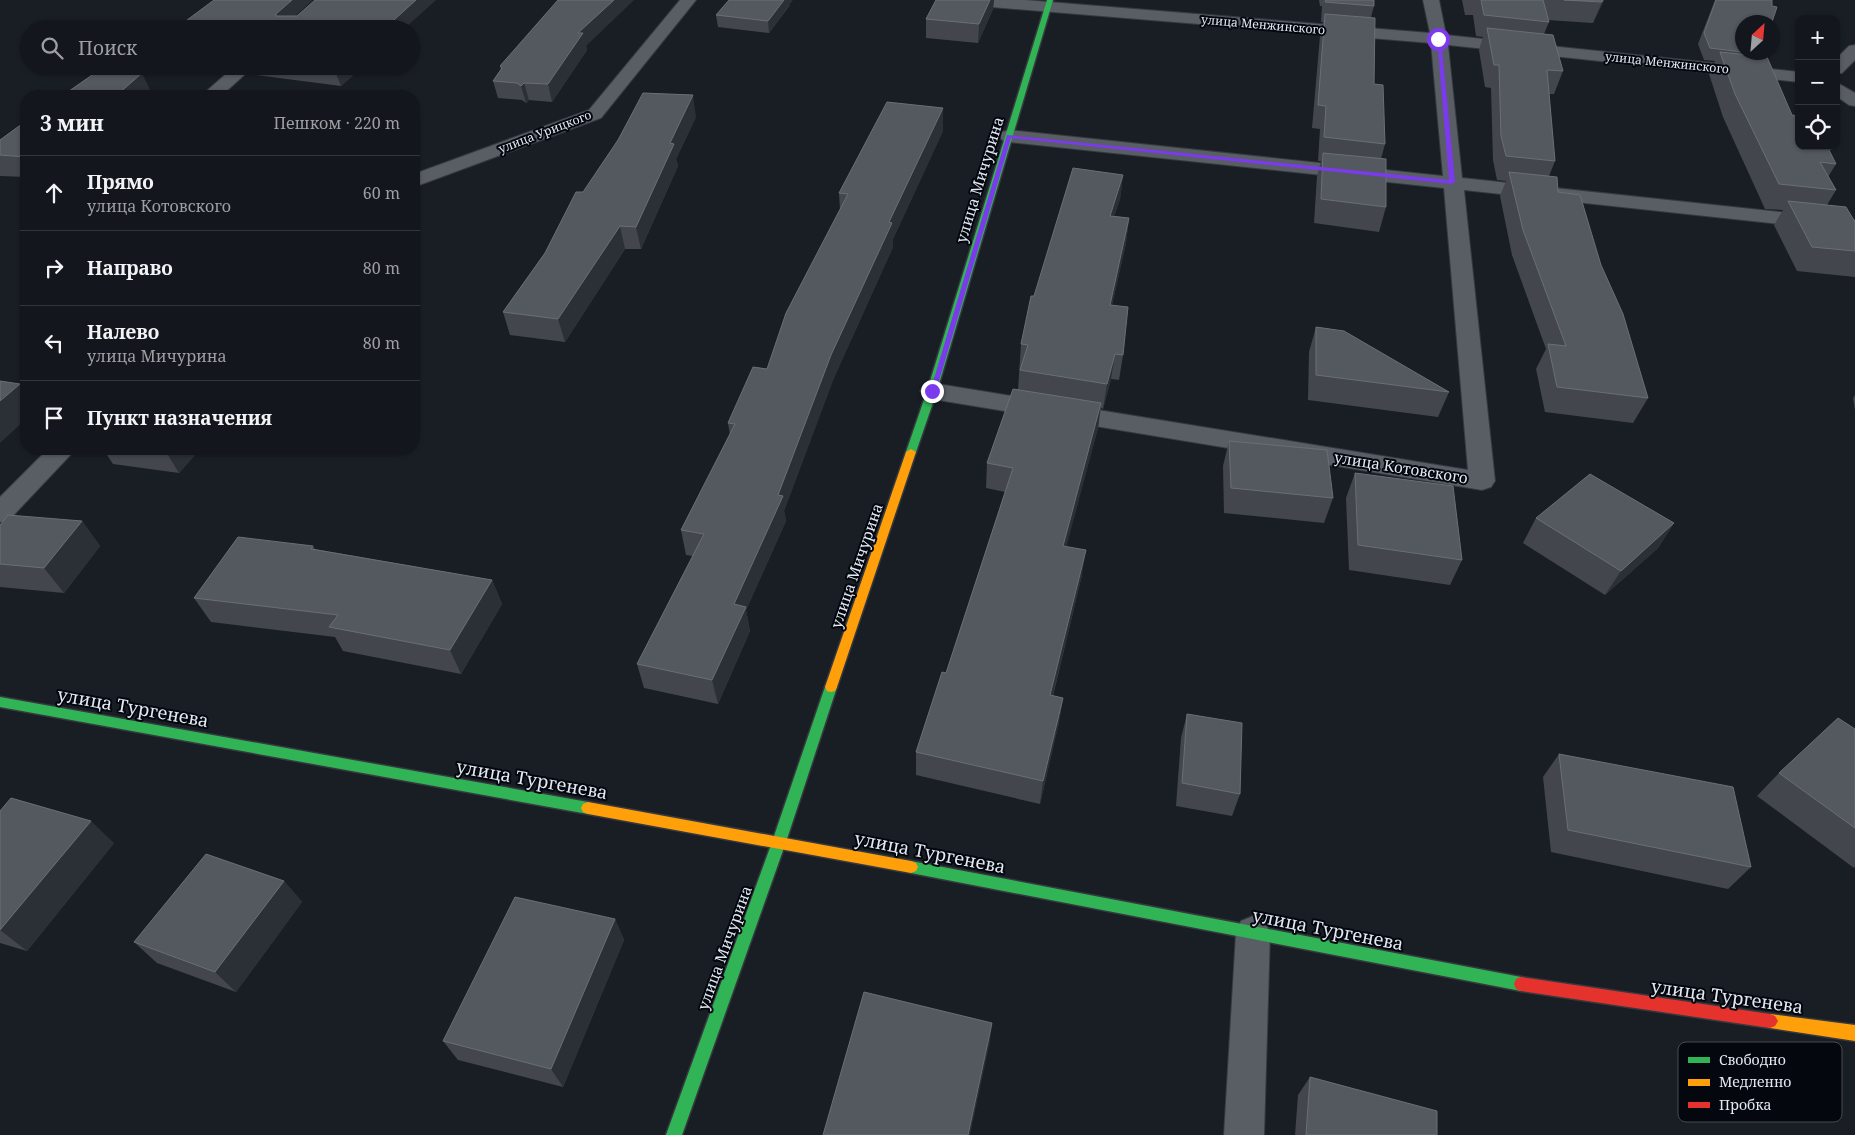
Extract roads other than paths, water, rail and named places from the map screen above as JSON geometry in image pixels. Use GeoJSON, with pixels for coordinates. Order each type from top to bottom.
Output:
{"type":"FeatureCollection","features":[{"type":"Feature","properties":{"kind":"street","name":"улица Урицкого"},"geometry":{"type":"LineString","coordinates":[[420,179],[596,114],[688,0]]}},
{"type":"Feature","properties":{"kind":"street","name":"улица Менжинского"},"geometry":{"type":"LineString","coordinates":[[967,0],[1049,4],[1438,39],[1795,77]]}},
{"type":"Feature","properties":{"kind":"street","name":"улица Котовского"},"geometry":{"type":"LineString","coordinates":[[932,391],[1482,481],[1438,39],[1431,0]]}},
{"type":"Feature","properties":{"kind":"street","name":"улица Мичурина"},"geometry":{"type":"LineString","coordinates":[[674,1135],[779,842],[932,391],[1049,4]]}},
{"type":"Feature","properties":{"kind":"street"},"geometry":{"type":"LineString","coordinates":[[1840,65],[1855,50]]}},
{"type":"Feature","properties":{"kind":"street"},"geometry":{"type":"LineString","coordinates":[[217,90],[235,75]]}},
{"type":"Feature","properties":{"kind":"street"},"geometry":{"type":"LineString","coordinates":[[1840,90],[1855,101]]}},
{"type":"Feature","properties":{"kind":"street"},"geometry":{"type":"LineString","coordinates":[[1009,136],[1855,226]]}},
{"type":"Feature","properties":{"kind":"street"},"geometry":{"type":"LineString","coordinates":[[0,513],[56,455]]}},
{"type":"Feature","properties":{"kind":"street","name":"улица Тургенева"},"geometry":{"type":"LineString","coordinates":[[0,702],[779,842],[1524,986],[1855,1033]]}},
{"type":"Feature","properties":{"kind":"street"},"geometry":{"type":"LineString","coordinates":[[1244,1135],[1253,933]]}}]}
